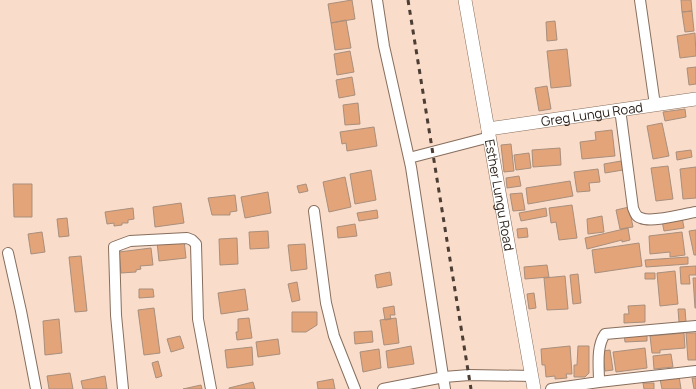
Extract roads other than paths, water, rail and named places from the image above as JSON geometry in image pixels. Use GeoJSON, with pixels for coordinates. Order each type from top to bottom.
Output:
{"type":"FeatureCollection","features":[{"type":"Feature","properties":{"kind":"street"},"geometry":{"type":"LineString","coordinates":[[377,0],[384,46],[409,158],[445,389]]}},
{"type":"Feature","properties":{"kind":"street","name":"Esther Lungu Road"},"geometry":{"type":"LineString","coordinates":[[465,0],[534,389]]}},
{"type":"Feature","properties":{"kind":"street"},"geometry":{"type":"LineString","coordinates":[[640,0],[655,105]]}},
{"type":"Feature","properties":{"kind":"street","name":"Greg Lungu Road"},"geometry":{"type":"LineString","coordinates":[[489,133],[620,109],[696,99]]}},
{"type":"Feature","properties":{"kind":"street"},"geometry":{"type":"LineString","coordinates":[[620,109],[633,208],[636,215],[641,219],[653,219],[696,212]]}},
{"type":"Feature","properties":{"kind":"street"},"geometry":{"type":"LineString","coordinates":[[409,158],[489,133]]}},
{"type":"Feature","properties":{"kind":"street"},"geometry":{"type":"LineString","coordinates":[[314,211],[326,303],[334,336],[355,389]]}},
{"type":"Feature","properties":{"kind":"street"},"geometry":{"type":"LineString","coordinates":[[123,389],[116,315],[114,247],[130,241],[187,238],[196,244],[198,319],[210,389]]}},
{"type":"Feature","properties":{"kind":"street"},"geometry":{"type":"LineString","coordinates":[[8,253],[36,389]]}},
{"type":"Feature","properties":{"kind":"street"},"geometry":{"type":"LineString","coordinates":[[599,382],[600,347],[601,340],[605,334],[696,326]]}},
{"type":"Feature","properties":{"kind":"street"},"geometry":{"type":"LineString","coordinates":[[551,389],[696,371]]}},
{"type":"Feature","properties":{"kind":"street"},"geometry":{"type":"LineString","coordinates":[[383,389],[444,377],[469,375],[532,376]]}},
{"type":"Feature","properties":{"kind":"railway"},"geometry":{"type":"LineString","coordinates":[[408,0],[471,389]]}}]}
